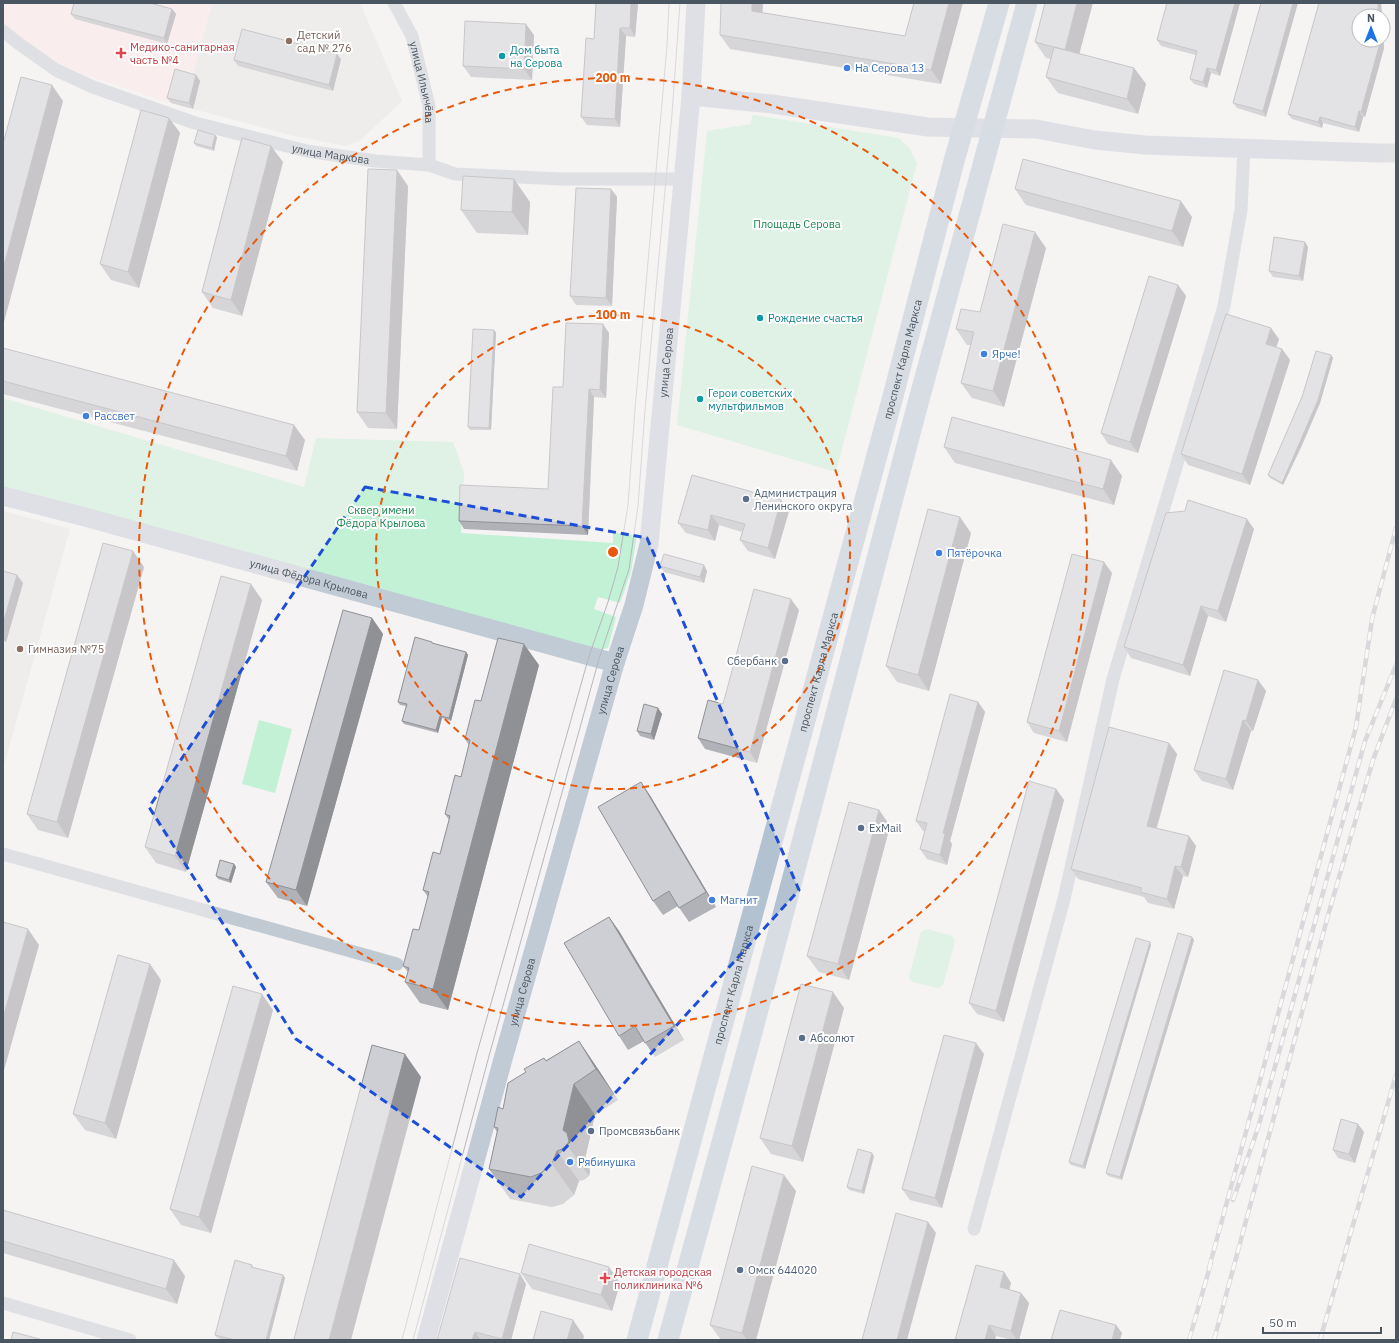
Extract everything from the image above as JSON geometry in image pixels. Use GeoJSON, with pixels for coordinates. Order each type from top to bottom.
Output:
{"type":"FeatureCollection","features":[{"type":"Feature","properties":{"kind":"main road","name":"проспект Карла Маркса"},"geometry":{"type":"LineString","coordinates":[[642,1339],[676,1196],[998,3]]}},
{"type":"Feature","properties":{"kind":"main road"},"geometry":{"type":"LineString","coordinates":[[668,1340],[752,1036],[917,407],[1027,3]]}},
{"type":"Feature","properties":{"kind":"main road"},"geometry":{"type":"LineString","coordinates":[[835,611],[862,618]]}},
{"type":"Feature","properties":{"kind":"main road"},"geometry":{"type":"LineString","coordinates":[[676,1196],[705,1204]]}},
{"type":"Feature","properties":{"kind":"street","name":"улица Ильичёва"},"geometry":{"type":"LineString","coordinates":[[394,3],[412,36],[428,106],[429,165]]}},
{"type":"Feature","properties":{"kind":"street","name":"улица Серова"},"geometry":{"type":"LineString","coordinates":[[426,1340],[503,1059],[615,663],[634,605],[649,544],[691,96],[696,3]]}},
{"type":"Feature","properties":{"kind":"street","name":"улица Маркова"},"geometry":{"type":"LineString","coordinates":[[3,31],[56,70],[93,87],[195,123],[307,151],[375,161],[429,165],[455,174],[562,179],[683,179]]}},
{"type":"Feature","properties":{"kind":"street"},"geometry":{"type":"LineString","coordinates":[[691,96],[772,104],[928,127],[1036,129],[1095,140],[1145,144],[1377,153]]}},
{"type":"Feature","properties":{"kind":"street"},"geometry":{"type":"LineString","coordinates":[[974,1229],[1064,899],[1113,679],[1224,306],[1241,210],[1244,148]]}},
{"type":"Feature","properties":{"kind":"street","name":"улица Фёдора Крылова"},"geometry":{"type":"LineString","coordinates":[[3,496],[85,517],[615,663]]}},
{"type":"Feature","properties":{"kind":"street"},"geometry":{"type":"LineString","coordinates":[[3,854],[397,964]]}},
{"type":"Feature","properties":{"kind":"street"},"geometry":{"type":"LineString","coordinates":[[3,1303],[130,1340]]}},
{"type":"Feature","properties":{"kind":"highlighted area"},"geometry":{"type":"Polygon","coordinates":[[[365,487],[647,538],[799,890],[521,1197],[296,1039],[149,807],[365,487]]]}},
{"type":"Feature","properties":{"kind":"shaded area","name":"Медико-санитарная часть №4"},"geometry":{"type":"Polygon","coordinates":[[[3,3],[212,3],[192,78],[200,81],[193,109],[68,69],[19,37],[3,22],[3,3]]]}},
{"type":"Feature","properties":{"kind":"shaded area","name":"Детский сад № 276"},"geometry":{"type":"Polygon","coordinates":[[[212,3],[360,3],[402,101],[362,139],[346,146],[294,136],[193,109],[200,81],[192,78],[212,3]]]}},
{"type":"Feature","properties":{"kind":"shaded area","name":"Гимназия №75"},"geometry":{"type":"Polygon","coordinates":[[[3,511],[70,529],[3,769],[3,511]]]}},
{"type":"Feature","properties":{"kind":"green space","name":"Площадь Серова"},"geometry":{"type":"Polygon","coordinates":[[[754,115],[899,138],[910,149],[917,163],[836,472],[677,425],[707,131],[751,124],[752,116],[754,115]]]}},
{"type":"Feature","properties":{"kind":"green space","name":"Сквер имени Фёдора Крылова"},"geometry":{"type":"Polygon","coordinates":[[[3,398],[304,487],[316,438],[453,442],[464,473],[461,533],[613,543],[613,533],[637,535],[631,572],[620,603],[598,597],[594,609],[616,617],[608,648],[597,651],[3,491],[3,398]]]}},
{"type":"Feature","properties":{"kind":"green space"},"geometry":{"type":"Polygon","coordinates":[[[259,720],[292,729],[275,793],[242,784],[259,720]]]}},
{"type":"Feature","properties":{"kind":"green space"},"geometry":{"type":"Polygon","coordinates":[[[927,929],[952,936],[955,941],[943,985],[938,988],[912,982],[909,977],[921,932],[927,929]]]}},
{"type":"Feature","properties":{"kind":"building"},"geometry":{"type":"Polygon","coordinates":[[[74,3],[150,3],[172,9],[164,38],[71,14],[74,3]]]}},
{"type":"Feature","properties":{"kind":"building"},"geometry":{"type":"Polygon","coordinates":[[[596,3],[631,3],[630,28],[620,28],[615,119],[581,117],[586,38],[594,39],[596,3]]]}},
{"type":"Feature","properties":{"kind":"building"},"geometry":{"type":"Polygon","coordinates":[[[721,3],[752,3],[752,11],[905,36],[914,3],[949,3],[931,70],[720,35],[721,3]]]}},
{"type":"Feature","properties":{"kind":"building"},"geometry":{"type":"Polygon","coordinates":[[[1045,3],[1077,3],[1065,50],[1035,42],[1045,3]]]}},
{"type":"Feature","properties":{"kind":"building"},"geometry":{"type":"Polygon","coordinates":[[[1167,3],[1235,3],[1216,70],[1207,68],[1203,82],[1190,79],[1197,51],[1157,40],[1167,3]]]}},
{"type":"Feature","properties":{"kind":"building"},"geometry":{"type":"Polygon","coordinates":[[[1261,3],[1293,3],[1263,111],[1233,103],[1261,3]]]}},
{"type":"Feature","properties":{"kind":"building"},"geometry":{"type":"Polygon","coordinates":[[[1319,3],[1378,3],[1378,8],[1351,8],[1351,48],[1379,48],[1361,112],[1359,111],[1355,127],[1320,117],[1318,122],[1288,114],[1319,3]]]}},
{"type":"Feature","properties":{"kind":"building","name":"Дом быта на Серова"},"geometry":{"type":"Polygon","coordinates":[[[465,21],[526,24],[524,69],[463,66],[465,21]]]}},
{"type":"Feature","properties":{"kind":"building"},"geometry":{"type":"Polygon","coordinates":[[[242,29],[337,54],[329,85],[234,60],[242,29]]]}},
{"type":"Feature","properties":{"kind":"building"},"geometry":{"type":"Polygon","coordinates":[[[1054,47],[1134,68],[1127,99],[1046,77],[1054,47]]]}},
{"type":"Feature","properties":{"kind":"building"},"geometry":{"type":"Polygon","coordinates":[[[175,69],[196,75],[189,103],[167,98],[175,69]]]}},
{"type":"Feature","properties":{"kind":"building"},"geometry":{"type":"Polygon","coordinates":[[[21,77],[52,85],[3,269],[3,144],[21,77]]]}},
{"type":"Feature","properties":{"kind":"building"},"geometry":{"type":"Polygon","coordinates":[[[141,110],[169,118],[128,272],[100,264],[141,110]]]}},
{"type":"Feature","properties":{"kind":"building"},"geometry":{"type":"Polygon","coordinates":[[[198,130],[215,135],[212,148],[194,143],[198,130]]]}},
{"type":"Feature","properties":{"kind":"building"},"geometry":{"type":"Polygon","coordinates":[[[242,138],[271,146],[231,300],[202,292],[242,138]]]}},
{"type":"Feature","properties":{"kind":"building"},"geometry":{"type":"Polygon","coordinates":[[[1023,159],[1181,201],[1172,231],[1015,189],[1023,159]]]}},
{"type":"Feature","properties":{"kind":"building"},"geometry":{"type":"Polygon","coordinates":[[[368,169],[397,170],[386,413],[357,412],[368,169]]]}},
{"type":"Feature","properties":{"kind":"building"},"geometry":{"type":"Polygon","coordinates":[[[463,176],[514,179],[512,212],[461,210],[463,176]]]}},
{"type":"Feature","properties":{"kind":"building"},"geometry":{"type":"Polygon","coordinates":[[[576,188],[611,189],[606,298],[570,296],[576,188]]]}},
{"type":"Feature","properties":{"kind":"building"},"geometry":{"type":"Polygon","coordinates":[[[1003,224],[1035,232],[993,391],[961,383],[974,332],[956,329],[961,309],[980,312],[1003,224]]]}},
{"type":"Feature","properties":{"kind":"building"},"geometry":{"type":"Polygon","coordinates":[[[1274,237],[1305,242],[1299,276],[1269,271],[1274,237]]]}},
{"type":"Feature","properties":{"kind":"building"},"geometry":{"type":"Polygon","coordinates":[[[1149,276],[1178,285],[1130,442],[1101,433],[1149,276]]]}},
{"type":"Feature","properties":{"kind":"building"},"geometry":{"type":"Polygon","coordinates":[[[1226,314],[1271,328],[1266,344],[1282,349],[1242,474],[1181,454],[1226,314]]]}},
{"type":"Feature","properties":{"kind":"building"},"geometry":{"type":"Polygon","coordinates":[[[566,323],[603,324],[600,390],[589,389],[582,526],[459,521],[460,485],[548,489],[553,387],[563,387],[566,323]]]}},
{"type":"Feature","properties":{"kind":"building"},"geometry":{"type":"Polygon","coordinates":[[[473,329],[494,330],[489,428],[468,427],[473,329]]]}},
{"type":"Feature","properties":{"kind":"building"},"geometry":{"type":"Polygon","coordinates":[[[3,348],[294,425],[286,456],[3,381],[3,348]]]}},
{"type":"Feature","properties":{"kind":"building"},"geometry":{"type":"Polygon","coordinates":[[[1316,351],[1331,355],[1318,400],[1282,483],[1268,475],[1302,397],[1316,351]]]}},
{"type":"Feature","properties":{"kind":"building"},"geometry":{"type":"Polygon","coordinates":[[[952,417],[1111,460],[1103,489],[944,447],[952,417]]]}},
{"type":"Feature","properties":{"kind":"building"},"geometry":{"type":"Polygon","coordinates":[[[692,475],[781,500],[768,548],[740,540],[745,524],[711,515],[708,530],[678,523],[692,475]]]}},
{"type":"Feature","properties":{"kind":"building"},"geometry":{"type":"Polygon","coordinates":[[[1188,500],[1247,519],[1218,611],[1201,606],[1183,665],[1124,647],[1166,513],[1185,511],[1188,500]]]}},
{"type":"Feature","properties":{"kind":"building"},"geometry":{"type":"Polygon","coordinates":[[[928,509],[960,517],[918,675],[886,666],[928,509]]]}},
{"type":"Feature","properties":{"kind":"building"},"geometry":{"type":"Polygon","coordinates":[[[103,543],[133,551],[57,822],[27,814],[103,543]]]}},
{"type":"Feature","properties":{"kind":"building"},"geometry":{"type":"Polygon","coordinates":[[[664,554],[704,565],[700,577],[660,566],[664,554]]]}},
{"type":"Feature","properties":{"kind":"building"},"geometry":{"type":"Polygon","coordinates":[[[1072,554],[1104,562],[1059,731],[1027,722],[1072,554]]]}},
{"type":"Feature","properties":{"kind":"building"},"geometry":{"type":"Polygon","coordinates":[[[3,571],[17,575],[3,624],[3,571]]]}},
{"type":"Feature","properties":{"kind":"building"},"geometry":{"type":"Polygon","coordinates":[[[221,576],[251,584],[175,856],[145,847],[221,576]]]}},
{"type":"Feature","properties":{"kind":"building"},"geometry":{"type":"Polygon","coordinates":[[[754,589],[791,599],[750,752],[698,738],[708,700],[723,704],[754,589]]]}},
{"type":"Feature","properties":{"kind":"building"},"geometry":{"type":"Polygon","coordinates":[[[343,610],[372,618],[296,890],[266,882],[343,610]]]}},
{"type":"Feature","properties":{"kind":"building"},"geometry":{"type":"Polygon","coordinates":[[[415,637],[466,652],[449,718],[440,716],[436,730],[402,721],[407,704],[398,702],[415,637]]]}},
{"type":"Feature","properties":{"kind":"building"},"geometry":{"type":"Polygon","coordinates":[[[498,638],[524,644],[433,989],[405,982],[409,968],[403,966],[413,929],[419,930],[429,892],[423,890],[433,852],[440,854],[450,816],[445,814],[455,775],[461,777],[470,740],[465,739],[475,700],[481,701],[498,638]]]}},
{"type":"Feature","properties":{"kind":"building"},"geometry":{"type":"Polygon","coordinates":[[[1224,670],[1258,680],[1246,721],[1243,720],[1226,779],[1194,770],[1224,670]]]}},
{"type":"Feature","properties":{"kind":"building"},"geometry":{"type":"Polygon","coordinates":[[[950,694],[978,702],[943,833],[945,834],[940,855],[920,849],[927,823],[916,821],[950,694]]]}},
{"type":"Feature","properties":{"kind":"building"},"geometry":{"type":"Polygon","coordinates":[[[644,704],[658,708],[651,734],[637,731],[644,704]]]}},
{"type":"Feature","properties":{"kind":"building"},"geometry":{"type":"Polygon","coordinates":[[[1109,727],[1169,743],[1147,826],[1189,836],[1181,867],[1175,866],[1167,899],[1140,892],[1142,888],[1071,869],[1109,727]]]}},
{"type":"Feature","properties":{"kind":"building"},"geometry":{"type":"Polygon","coordinates":[[[1029,781],[1056,789],[996,1011],[969,1003],[1029,781]]]}},
{"type":"Feature","properties":{"kind":"building"},"geometry":{"type":"Polygon","coordinates":[[[641,782],[706,892],[679,908],[669,891],[653,901],[598,807],[641,782]]]}},
{"type":"Feature","properties":{"kind":"building"},"geometry":{"type":"Polygon","coordinates":[[[849,802],[879,810],[838,964],[807,956],[849,802]]]}},
{"type":"Feature","properties":{"kind":"building"},"geometry":{"type":"Polygon","coordinates":[[[220,860],[234,864],[229,880],[216,876],[220,860]]]}},
{"type":"Feature","properties":{"kind":"building"},"geometry":{"type":"Polygon","coordinates":[[[609,917],[674,1026],[645,1043],[635,1026],[619,1036],[564,943],[609,917]]]}},
{"type":"Feature","properties":{"kind":"building"},"geometry":{"type":"Polygon","coordinates":[[[3,922],[28,929],[3,1018],[3,922]]]}},
{"type":"Feature","properties":{"kind":"building"},"geometry":{"type":"Polygon","coordinates":[[[1178,933],[1192,937],[1120,1177],[1106,1173],[1178,933]]]}},
{"type":"Feature","properties":{"kind":"building"},"geometry":{"type":"Polygon","coordinates":[[[1136,938],[1150,942],[1083,1166],[1069,1162],[1136,938]]]}},
{"type":"Feature","properties":{"kind":"building"},"geometry":{"type":"Polygon","coordinates":[[[118,955],[150,964],[105,1123],[73,1114],[118,955]]]}},
{"type":"Feature","properties":{"kind":"building"},"geometry":{"type":"Polygon","coordinates":[[[801,984],[833,992],[792,1146],[760,1138],[801,984]]]}},
{"type":"Feature","properties":{"kind":"building"},"geometry":{"type":"Polygon","coordinates":[[[233,986],[262,994],[199,1217],[170,1209],[233,986]]]}},
{"type":"Feature","properties":{"kind":"building"},"geometry":{"type":"Polygon","coordinates":[[[944,1035],[976,1043],[935,1198],[902,1189],[944,1035]]]}},
{"type":"Feature","properties":{"kind":"building"},"geometry":{"type":"Polygon","coordinates":[[[579,1041],[596,1069],[574,1084],[563,1130],[567,1133],[569,1141],[567,1145],[557,1151],[552,1164],[541,1173],[531,1177],[489,1169],[498,1128],[494,1127],[498,1107],[503,1109],[508,1083],[526,1072],[524,1069],[544,1058],[546,1061],[579,1041]]]}},
{"type":"Feature","properties":{"kind":"building"},"geometry":{"type":"Polygon","coordinates":[[[372,1045],[405,1054],[329,1340],[294,1339],[372,1045]]]}},
{"type":"Feature","properties":{"kind":"building"},"geometry":{"type":"Polygon","coordinates":[[[1341,1119],[1358,1124],[1349,1154],[1333,1150],[1341,1119]]]}},
{"type":"Feature","properties":{"kind":"building"},"geometry":{"type":"Polygon","coordinates":[[[858,1149],[872,1153],[862,1191],[847,1187],[858,1149]]]}},
{"type":"Feature","properties":{"kind":"building"},"geometry":{"type":"Polygon","coordinates":[[[752,1166],[784,1175],[742,1333],[710,1325],[752,1166]]]}},
{"type":"Feature","properties":{"kind":"building"},"geometry":{"type":"Polygon","coordinates":[[[3,1210],[174,1260],[166,1289],[3,1241],[3,1210]]]}},
{"type":"Feature","properties":{"kind":"building"},"geometry":{"type":"Polygon","coordinates":[[[896,1213],[928,1222],[897,1340],[862,1340],[896,1213]]]}},
{"type":"Feature","properties":{"kind":"building"},"geometry":{"type":"Polygon","coordinates":[[[529,1244],[609,1267],[601,1295],[521,1273],[529,1244]]]}},
{"type":"Feature","properties":{"kind":"building"},"geometry":{"type":"Polygon","coordinates":[[[460,1258],[520,1274],[502,1339],[475,1332],[472,1340],[437,1340],[460,1258]]]}},
{"type":"Feature","properties":{"kind":"building"},"geometry":{"type":"Polygon","coordinates":[[[235,1260],[252,1265],[251,1267],[283,1275],[266,1340],[235,1340],[215,1335],[235,1260]]]}},
{"type":"Feature","properties":{"kind":"building"},"geometry":{"type":"Polygon","coordinates":[[[976,1265],[1004,1272],[1000,1287],[1021,1293],[1011,1331],[989,1325],[985,1340],[955,1340],[976,1265]]]}},
{"type":"Feature","properties":{"kind":"building"},"geometry":{"type":"Polygon","coordinates":[[[1060,1310],[1116,1325],[1112,1340],[1051,1340],[1060,1310]]]}},
{"type":"Feature","properties":{"kind":"building"},"geometry":{"type":"Polygon","coordinates":[[[541,1311],[573,1320],[567,1340],[533,1340],[541,1311]]]}},
{"type":"Feature","properties":{"kind":"building"},"geometry":{"type":"Polygon","coordinates":[[[13,1332],[43,1340],[11,1340],[13,1332]]]}},
{"type":"Feature","properties":{"kind":"tunnel"},"geometry":{"type":"LineString","coordinates":[[1377,153],[1396,153]]}},
{"type":"Feature","properties":{"kind":"tram line"},"geometry":{"type":"LineString","coordinates":[[402,1340],[477,1053],[589,656],[608,602],[618,567],[628,505],[667,46],[669,3]]}},
{"type":"Feature","properties":{"kind":"tram line"},"geometry":{"type":"LineString","coordinates":[[413,1340],[489,1056],[599,659],[629,569],[638,506],[645,410],[672,114],[680,3]]}},
{"type":"Feature","properties":{"kind":"railway"},"geometry":{"type":"LineString","coordinates":[[1209,1268],[1356,727],[1372,619],[1396,528]]}},
{"type":"Feature","properties":{"kind":"railway"},"geometry":{"type":"LineString","coordinates":[[1233,1200],[1258,1128],[1365,741],[1396,665]]}},
{"type":"Feature","properties":{"kind":"railway"},"geometry":{"type":"LineString","coordinates":[[1214,1340],[1329,912],[1373,760],[1396,699]]}},
{"type":"Feature","properties":{"kind":"railway"},"geometry":{"type":"LineString","coordinates":[[1320,1340],[1396,1075]]}},
{"type":"Feature","properties":{"kind":"railway"},"geometry":{"type":"LineString","coordinates":[[1189,1340],[1211,1263]]}},
{"type":"Feature","properties":{"kind":"place","name":"Детский сад № 276"},"geometry":{"type":"Point","coordinates":[289,41]}},
{"type":"Feature","properties":{"kind":"place","name":"Медико-санитарная часть №4"},"geometry":{"type":"Point","coordinates":[121,53]}},
{"type":"Feature","properties":{"kind":"place","name":"Дом быта на Серова"},"geometry":{"type":"Point","coordinates":[502,56]}},
{"type":"Feature","properties":{"kind":"place","name":"На Серова 13"},"geometry":{"type":"Point","coordinates":[847,68]}},
{"type":"Feature","properties":{"kind":"place","name":"Рождение счастья"},"geometry":{"type":"Point","coordinates":[760,318]}},
{"type":"Feature","properties":{"kind":"place","name":"Ярче!"},"geometry":{"type":"Point","coordinates":[984,354]}},
{"type":"Feature","properties":{"kind":"place","name":"Герои советских мультфильмов"},"geometry":{"type":"Point","coordinates":[700,399]}},
{"type":"Feature","properties":{"kind":"place","name":"Рассвет"},"geometry":{"type":"Point","coordinates":[86,416]}},
{"type":"Feature","properties":{"kind":"place","name":"Администрация Ленинского округа"},"geometry":{"type":"Point","coordinates":[746,499]}},
{"type":"Feature","properties":{"kind":"place","name":"Пятёрочка"},"geometry":{"type":"Point","coordinates":[939,553]}},
{"type":"Feature","properties":{"kind":"place","name":"Гимназия №75"},"geometry":{"type":"Point","coordinates":[20,649]}},
{"type":"Feature","properties":{"kind":"place","name":"Сбербанк"},"geometry":{"type":"Point","coordinates":[785,661]}},
{"type":"Feature","properties":{"kind":"place","name":"ExMail"},"geometry":{"type":"Point","coordinates":[861,828]}},
{"type":"Feature","properties":{"kind":"place","name":"Магнит"},"geometry":{"type":"Point","coordinates":[712,900]}},
{"type":"Feature","properties":{"kind":"place","name":"Абсолют"},"geometry":{"type":"Point","coordinates":[802,1038]}},
{"type":"Feature","properties":{"kind":"place","name":"Промсвязьбанк"},"geometry":{"type":"Point","coordinates":[591,1131]}},
{"type":"Feature","properties":{"kind":"place","name":"Рябинушка"},"geometry":{"type":"Point","coordinates":[570,1162]}},
{"type":"Feature","properties":{"kind":"place","name":"Омск 644020"},"geometry":{"type":"Point","coordinates":[740,1270]}},
{"type":"Feature","properties":{"kind":"place","name":"Детская городская поликлиника №6"},"geometry":{"type":"Point","coordinates":[605,1278]}}]}
